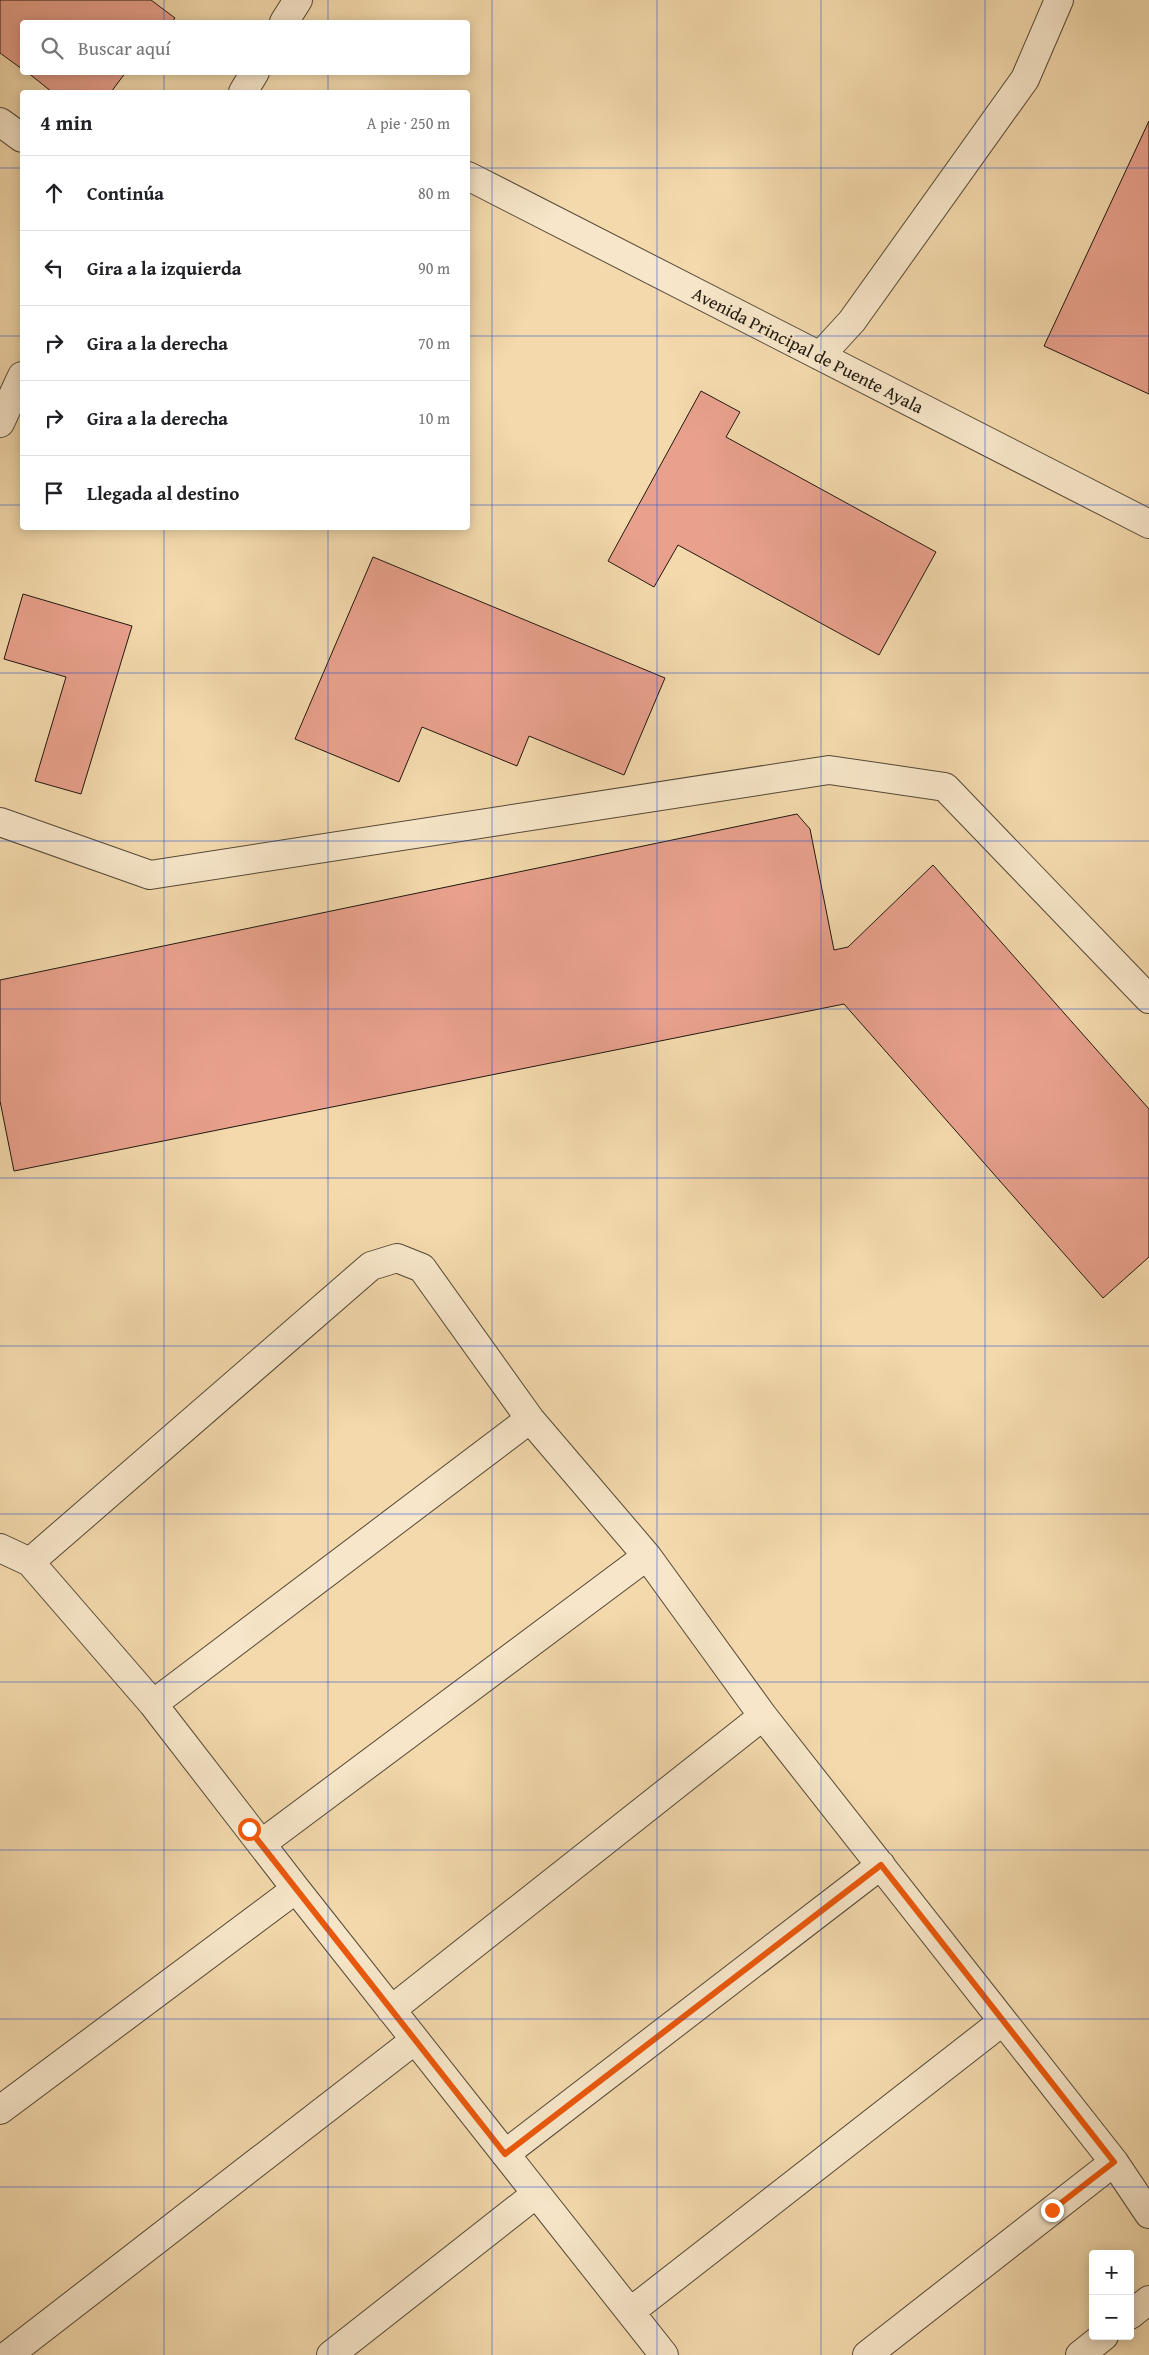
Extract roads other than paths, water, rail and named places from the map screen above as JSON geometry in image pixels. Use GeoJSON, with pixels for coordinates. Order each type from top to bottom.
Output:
{"type":"FeatureCollection","features":[{"type":"Feature","properties":{"kind":"street"},"geometry":{"type":"LineString","coordinates":[[285,20],[298,0]]}},
{"type":"Feature","properties":{"kind":"street"},"geometry":{"type":"LineString","coordinates":[[820,356],[852,321],[1025,79],[1058,0]]}},
{"type":"Feature","properties":{"kind":"street"},"geometry":{"type":"LineString","coordinates":[[244,90],[253,75]]}},
{"type":"Feature","properties":{"kind":"street"},"geometry":{"type":"LineString","coordinates":[[0,122],[20,137]]}},
{"type":"Feature","properties":{"kind":"street","name":"Avenida Principal de Puente Ayala"},"geometry":{"type":"LineString","coordinates":[[470,177],[1148,524]]}},
{"type":"Feature","properties":{"kind":"street"},"geometry":{"type":"LineString","coordinates":[[0,423],[20,380]]}},
{"type":"Feature","properties":{"kind":"street"},"geometry":{"type":"LineString","coordinates":[[0,822],[150,875],[829,770],[926,784],[945,787],[1149,999]]}},
{"type":"Feature","properties":{"kind":"street"},"geometry":{"type":"LineString","coordinates":[[30,1562],[371,1266],[397,1258],[422,1268],[530,1419],[647,1556],[763,1716],[1114,2162],[1149,2214]]}},
{"type":"Feature","properties":{"kind":"street"},"geometry":{"type":"LineString","coordinates":[[153,1704],[530,1419]]}},
{"type":"Feature","properties":{"kind":"street"},"geometry":{"type":"LineString","coordinates":[[0,1548],[30,1562],[153,1704],[296,1890],[664,2355]]}},
{"type":"Feature","properties":{"kind":"street"},"geometry":{"type":"LineString","coordinates":[[261,1844],[647,1556]]}},
{"type":"Feature","properties":{"kind":"street"},"geometry":{"type":"LineString","coordinates":[[391,2010],[763,1716]]}},
{"type":"Feature","properties":{"kind":"street"},"geometry":{"type":"LineString","coordinates":[[505,2154],[881,1865]]}},
{"type":"Feature","properties":{"kind":"street"},"geometry":{"type":"LineString","coordinates":[[0,2110],[296,1890]]}},
{"type":"Feature","properties":{"kind":"street"},"geometry":{"type":"LineString","coordinates":[[630,2312],[1002,2021]]}},
{"type":"Feature","properties":{"kind":"street"},"geometry":{"type":"LineString","coordinates":[[8,2355],[415,2040]]}},
{"type":"Feature","properties":{"kind":"street"},"geometry":{"type":"LineString","coordinates":[[867,2355],[1114,2162]]}},
{"type":"Feature","properties":{"kind":"street"},"geometry":{"type":"LineString","coordinates":[[331,2355],[536,2194]]}},
{"type":"Feature","properties":{"kind":"street"},"geometry":{"type":"LineString","coordinates":[[1134,2312],[1149,2300]]}},
{"type":"Feature","properties":{"kind":"street"},"geometry":{"type":"LineString","coordinates":[[1080,2355],[1099,2340]]}}]}
